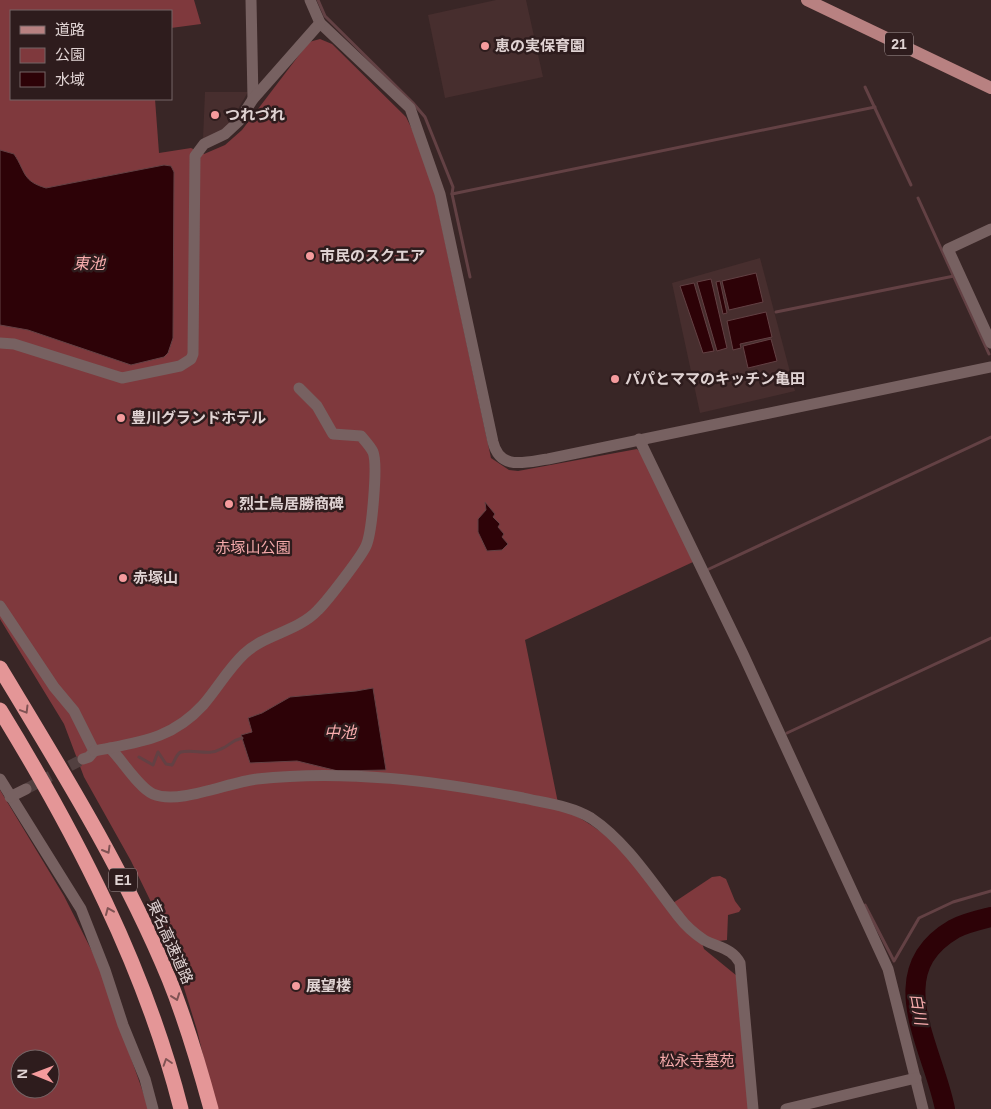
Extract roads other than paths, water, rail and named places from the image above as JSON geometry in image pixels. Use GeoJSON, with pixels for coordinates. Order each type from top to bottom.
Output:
{"type":"FeatureCollection","features":[{"type":"Feature","properties":{"kind":"highway","name":"東名高速道路"},"geometry":{"type":"LineString","coordinates":[[0,668],[117,868],[140,914],[172,988],[195,1050],[211,1109]]}},
{"type":"Feature","properties":{"kind":"highway","name":"E1"},"geometry":{"type":"LineString","coordinates":[[0,710],[36,769],[104,899],[149,1009],[181,1109]]}},
{"type":"Feature","properties":{"kind":"highway"},"geometry":{"type":"LineString","coordinates":[[0,725],[36,769]]}},
{"type":"Feature","properties":{"kind":"main road","name":"21"},"geometry":{"type":"LineString","coordinates":[[807,0],[991,88]]}},
{"type":"Feature","properties":{"kind":"street"},"geometry":{"type":"LineString","coordinates":[[251,0],[253,99]]}},
{"type":"Feature","properties":{"kind":"street"},"geometry":{"type":"LineString","coordinates":[[310,0],[320,23],[410,108],[440,194],[495,452],[501,458],[516,463],[991,367]]}},
{"type":"Feature","properties":{"kind":"street"},"geometry":{"type":"LineString","coordinates":[[0,343],[14,344],[122,378],[180,366],[191,359],[194,354],[195,156],[204,144],[225,134],[239,121],[253,99],[320,23]]}},
{"type":"Feature","properties":{"kind":"street"},"geometry":{"type":"LineString","coordinates":[[991,229],[948,249],[991,343]]}},
{"type":"Feature","properties":{"kind":"street"},"geometry":{"type":"LineString","coordinates":[[83,759],[89,757],[94,751],[146,741],[168,733],[184,724],[203,704],[243,654],[257,644],[296,627],[318,610],[366,546],[373,510],[373,453],[361,436],[333,434],[317,406],[299,388]]}},
{"type":"Feature","properties":{"kind":"street"},"geometry":{"type":"LineString","coordinates":[[639,439],[751,672],[888,969],[923,1109]]}},
{"type":"Feature","properties":{"kind":"street"},"geometry":{"type":"LineString","coordinates":[[0,606],[54,687],[74,711],[94,751]]}},
{"type":"Feature","properties":{"kind":"street"},"geometry":{"type":"LineString","coordinates":[[110,748],[126,764],[143,787],[152,794],[163,796],[185,794],[253,779],[290,775],[399,779],[472,788],[581,812],[603,827],[641,868],[690,929],[703,939],[730,950],[736,955],[740,964],[753,1109]]}},
{"type":"Feature","properties":{"kind":"street"},"geometry":{"type":"LineString","coordinates":[[0,779],[81,909],[105,970],[123,1026],[145,1079],[153,1109]]}},
{"type":"Feature","properties":{"kind":"street"},"geometry":{"type":"LineString","coordinates":[[10,797],[26,789]]}},
{"type":"Feature","properties":{"kind":"street"},"geometry":{"type":"LineString","coordinates":[[786,1109],[916,1078]]}},
{"type":"Feature","properties":{"kind":"water","name":"東池"},"geometry":{"type":"Polygon","coordinates":[[[0,150],[14,154],[28,179],[46,188],[164,165],[171,166],[174,172],[173,338],[168,353],[164,357],[131,365],[28,330],[0,325],[0,150]]]}},
{"type":"Feature","properties":{"kind":"water"},"geometry":{"type":"Polygon","coordinates":[[[756,273],[763,302],[729,310],[722,281],[756,273]]]}},
{"type":"Feature","properties":{"kind":"water"},"geometry":{"type":"Polygon","coordinates":[[[711,279],[727,348],[717,351],[697,282],[711,279]]]}},
{"type":"Feature","properties":{"kind":"water"},"geometry":{"type":"Polygon","coordinates":[[[720,281],[727,313],[723,314],[716,282],[720,281]]]}},
{"type":"Feature","properties":{"kind":"water"},"geometry":{"type":"Polygon","coordinates":[[[694,283],[714,351],[703,353],[680,286],[694,283]]]}},
{"type":"Feature","properties":{"kind":"water"},"geometry":{"type":"Polygon","coordinates":[[[766,312],[772,337],[740,344],[741,348],[733,350],[727,321],[766,312]]]}},
{"type":"Feature","properties":{"kind":"water"},"geometry":{"type":"Polygon","coordinates":[[[771,339],[777,361],[748,368],[743,346],[771,339]]]}},
{"type":"Feature","properties":{"kind":"water"},"geometry":{"type":"Polygon","coordinates":[[[485,502],[495,514],[493,517],[500,524],[498,527],[504,534],[502,537],[508,544],[502,550],[487,551],[478,532],[478,519],[486,510],[485,502]]]}},
{"type":"Feature","properties":{"kind":"water","name":"中池"},"geometry":{"type":"Polygon","coordinates":[[[373,688],[386,770],[338,771],[297,761],[250,763],[241,735],[252,732],[248,718],[262,713],[290,697],[373,688]]]}},
{"type":"Feature","properties":{"kind":"waterway"},"geometry":{"type":"LineString","coordinates":[[318,0],[325,16],[425,117],[453,187],[452,194],[470,277]]}},
{"type":"Feature","properties":{"kind":"waterway"},"geometry":{"type":"LineString","coordinates":[[865,87],[911,185]]}},
{"type":"Feature","properties":{"kind":"waterway"},"geometry":{"type":"LineString","coordinates":[[452,194],[875,107]]}},
{"type":"Feature","properties":{"kind":"waterway"},"geometry":{"type":"LineString","coordinates":[[918,198],[989,354]]}},
{"type":"Feature","properties":{"kind":"waterway"},"geometry":{"type":"LineString","coordinates":[[776,312],[954,276]]}},
{"type":"Feature","properties":{"kind":"waterway"},"geometry":{"type":"LineString","coordinates":[[709,569],[991,437]]}},
{"type":"Feature","properties":{"kind":"waterway"},"geometry":{"type":"LineString","coordinates":[[787,733],[991,638]]}},
{"type":"Feature","properties":{"kind":"waterway"},"geometry":{"type":"LineString","coordinates":[[139,757],[153,765],[158,752],[166,764],[172,765],[181,752],[212,752],[242,738]]}},
{"type":"Feature","properties":{"kind":"waterway"},"geometry":{"type":"LineString","coordinates":[[865,905],[894,961],[919,918],[953,902],[991,891]]}},
{"type":"Feature","properties":{"kind":"waterway","name":"白川"},"geometry":{"type":"LineString","coordinates":[[945,1109],[917,1012],[915,989],[920,967],[932,947],[954,929],[967,923],[991,917]]}},
{"type":"Feature","properties":{"kind":"tunnel"},"geometry":{"type":"LineString","coordinates":[[26,789],[83,759]]}},
{"type":"Feature","properties":{"kind":"place","name":"恵の実保育園"},"geometry":{"type":"Point","coordinates":[485,46]}},
{"type":"Feature","properties":{"kind":"place","name":"つれづれ"},"geometry":{"type":"Point","coordinates":[215,115]}},
{"type":"Feature","properties":{"kind":"place","name":"市民のスクエア"},"geometry":{"type":"Point","coordinates":[310,256]}},
{"type":"Feature","properties":{"kind":"place","name":"パパとママのキッチン亀田"},"geometry":{"type":"Point","coordinates":[615,379]}},
{"type":"Feature","properties":{"kind":"place","name":"豊川グランドホテル"},"geometry":{"type":"Point","coordinates":[121,418]}},
{"type":"Feature","properties":{"kind":"place","name":"烈士鳥居勝商碑"},"geometry":{"type":"Point","coordinates":[229,504]}},
{"type":"Feature","properties":{"kind":"place","name":"赤塚山"},"geometry":{"type":"Point","coordinates":[123,578]}},
{"type":"Feature","properties":{"kind":"place","name":"展望楼"},"geometry":{"type":"Point","coordinates":[296,986]}},
{"type":"Feature","properties":{"kind":"park label","name":"赤塚山公園"},"geometry":{"type":"Point","coordinates":[253,548]}},
{"type":"Feature","properties":{"kind":"park label","name":"松永寺墓苑"},"geometry":{"type":"Point","coordinates":[697,1061]}}]}
